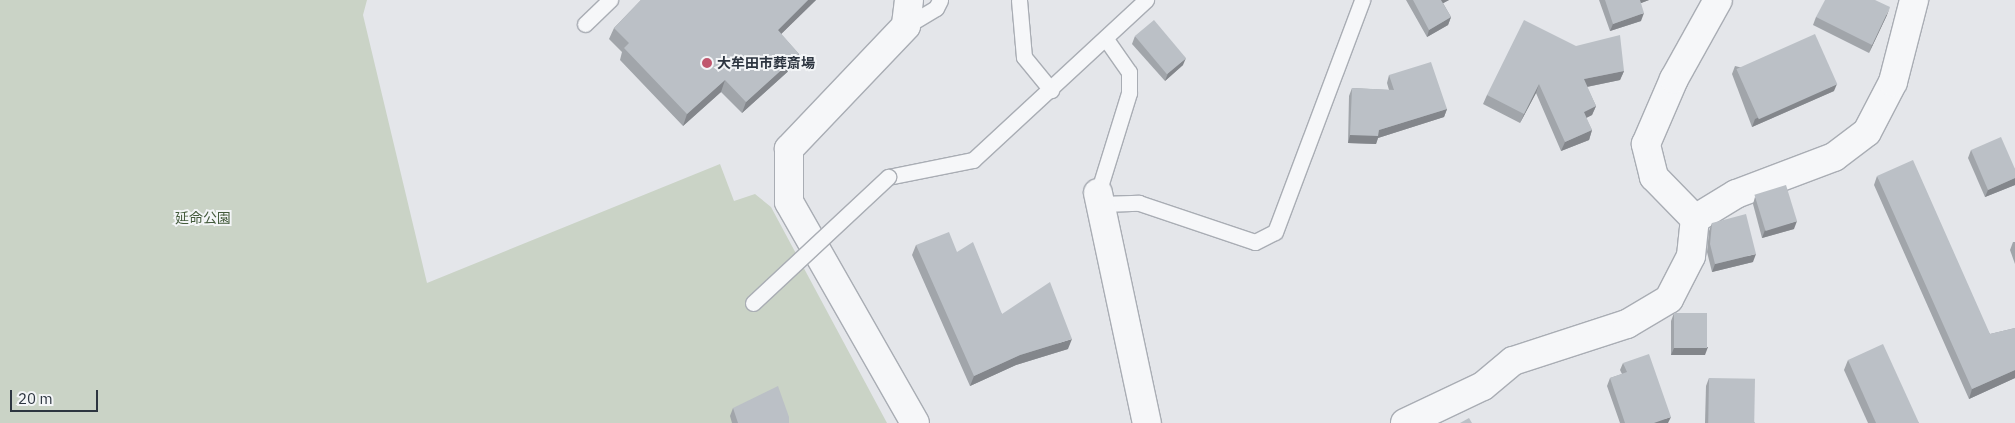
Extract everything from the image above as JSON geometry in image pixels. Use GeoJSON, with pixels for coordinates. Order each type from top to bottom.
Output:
{"type":"FeatureCollection","features":[{"type":"Feature","properties":{"kind":"street"},"geometry":{"type":"LineString","coordinates":[[1695,219],[1654,177],[1646,144],[1674,79],[1718,0]]}},
{"type":"Feature","properties":{"kind":"street"},"geometry":{"type":"LineString","coordinates":[[1695,219],[1736,194],[1834,157],[1867,132],[1893,82],[1914,0]]}},
{"type":"Feature","properties":{"kind":"street"},"geometry":{"type":"LineString","coordinates":[[907,13],[789,148],[789,202],[916,423]]}},
{"type":"Feature","properties":{"kind":"street"},"geometry":{"type":"LineString","coordinates":[[1099,199],[1147,423]]}},
{"type":"Feature","properties":{"kind":"street"},"geometry":{"type":"LineString","coordinates":[[1405,423],[1484,386],[1513,361],[1627,324],[1669,299],[1691,256],[1695,219]]}},
{"type":"Feature","properties":{"kind":"lane"},"geometry":{"type":"LineString","coordinates":[[585,24],[610,0]]}},
{"type":"Feature","properties":{"kind":"lane"},"geometry":{"type":"LineString","coordinates":[[907,13],[936,8],[940,0]]}},
{"type":"Feature","properties":{"kind":"lane"},"geometry":{"type":"LineString","coordinates":[[1019,0],[1024,56],[1051,90]]}},
{"type":"Feature","properties":{"kind":"lane"},"geometry":{"type":"LineString","coordinates":[[753,303],[888,177],[973,160],[1107,40],[1146,0]]}},
{"type":"Feature","properties":{"kind":"lane"},"geometry":{"type":"LineString","coordinates":[[1107,40],[1129,72],[1129,93],[1099,199],[1139,203],[1255,242],[1276,232],[1362,0]]}},
{"type":"Feature","properties":{"kind":"green space","name":"延命公園"},"geometry":{"type":"Polygon","coordinates":[[[0,0],[367,0],[363,15],[427,283],[720,164],[734,201],[755,194],[771,207],[887,423],[0,423],[0,0]]]}},
{"type":"Feature","properties":{"kind":"building","name":"大牟田市葬斎場"},"geometry":{"type":"Polygon","coordinates":[[[641,0],[808,0],[778,30],[799,54],[746,102],[725,80],[687,114],[624,48],[629,43],[614,28],[641,0]]]}},
{"type":"Feature","properties":{"kind":"building"},"geometry":{"type":"Polygon","coordinates":[[[1413,0],[1441,0],[1451,17],[1429,30],[1413,0]]]}},
{"type":"Feature","properties":{"kind":"building"},"geometry":{"type":"Polygon","coordinates":[[[1605,0],[1640,0],[1644,13],[1613,24],[1605,0]]]}},
{"type":"Feature","properties":{"kind":"building"},"geometry":{"type":"Polygon","coordinates":[[[1825,0],[1875,0],[1890,7],[1872,45],[1816,17],[1825,0]]]}},
{"type":"Feature","properties":{"kind":"building"},"geometry":{"type":"Polygon","coordinates":[[[1154,20],[1186,58],[1167,74],[1135,36],[1154,20]]]}},
{"type":"Feature","properties":{"kind":"building"},"geometry":{"type":"Polygon","coordinates":[[[1524,20],[1576,46],[1620,35],[1624,71],[1584,79],[1596,106],[1584,112],[1592,130],[1565,142],[1539,84],[1524,114],[1487,95],[1524,20]]]}},
{"type":"Feature","properties":{"kind":"building"},"geometry":{"type":"Polygon","coordinates":[[[1815,34],[1837,84],[1759,119],[1736,69],[1815,34]]]}},
{"type":"Feature","properties":{"kind":"building"},"geometry":{"type":"Polygon","coordinates":[[[1431,62],[1447,109],[1379,130],[1378,136],[1350,135],[1352,88],[1394,90],[1389,75],[1431,62]]]}},
{"type":"Feature","properties":{"kind":"building"},"geometry":{"type":"Polygon","coordinates":[[[2001,137],[2015,169],[2015,178],[1988,190],[1971,150],[2001,137]]]}},
{"type":"Feature","properties":{"kind":"building"},"geometry":{"type":"Polygon","coordinates":[[[1913,160],[1990,334],[2015,328],[2015,370],[1972,389],[1877,176],[1913,160]]]}},
{"type":"Feature","properties":{"kind":"building"},"geometry":{"type":"Polygon","coordinates":[[[1786,185],[1797,221],[1766,231],[1754,195],[1786,185]]]}},
{"type":"Feature","properties":{"kind":"building"},"geometry":{"type":"Polygon","coordinates":[[[1746,214],[1756,254],[1715,264],[1710,244],[1712,223],[1746,214]]]}},
{"type":"Feature","properties":{"kind":"building"},"geometry":{"type":"Polygon","coordinates":[[[949,232],[957,252],[973,242],[1002,314],[1050,282],[1072,339],[1020,355],[974,376],[916,245],[949,232]]]}},
{"type":"Feature","properties":{"kind":"building"},"geometry":{"type":"Polygon","coordinates":[[[1674,313],[1707,313],[1707,348],[1674,348],[1674,313]]]}},
{"type":"Feature","properties":{"kind":"building"},"geometry":{"type":"Polygon","coordinates":[[[1883,344],[1919,423],[1876,423],[1848,360],[1883,344]]]}},
{"type":"Feature","properties":{"kind":"building"},"geometry":{"type":"Polygon","coordinates":[[[1649,354],[1671,417],[1654,423],[1625,423],[1610,378],[1627,372],[1623,363],[1649,354]]]}},
{"type":"Feature","properties":{"kind":"building"},"geometry":{"type":"Polygon","coordinates":[[[1709,378],[1755,379],[1754,423],[1708,423],[1709,378]]]}},
{"type":"Feature","properties":{"kind":"building"},"geometry":{"type":"Polygon","coordinates":[[[778,386],[789,417],[789,423],[738,423],[733,408],[778,386]]]}},
{"type":"Feature","properties":{"kind":"building"},"geometry":{"type":"Polygon","coordinates":[[[1469,418],[1472,423],[1460,423],[1469,418]]]}},
{"type":"Feature","properties":{"kind":"place","name":"大牟田市葬斎場"},"geometry":{"type":"Point","coordinates":[707,63]}}]}
